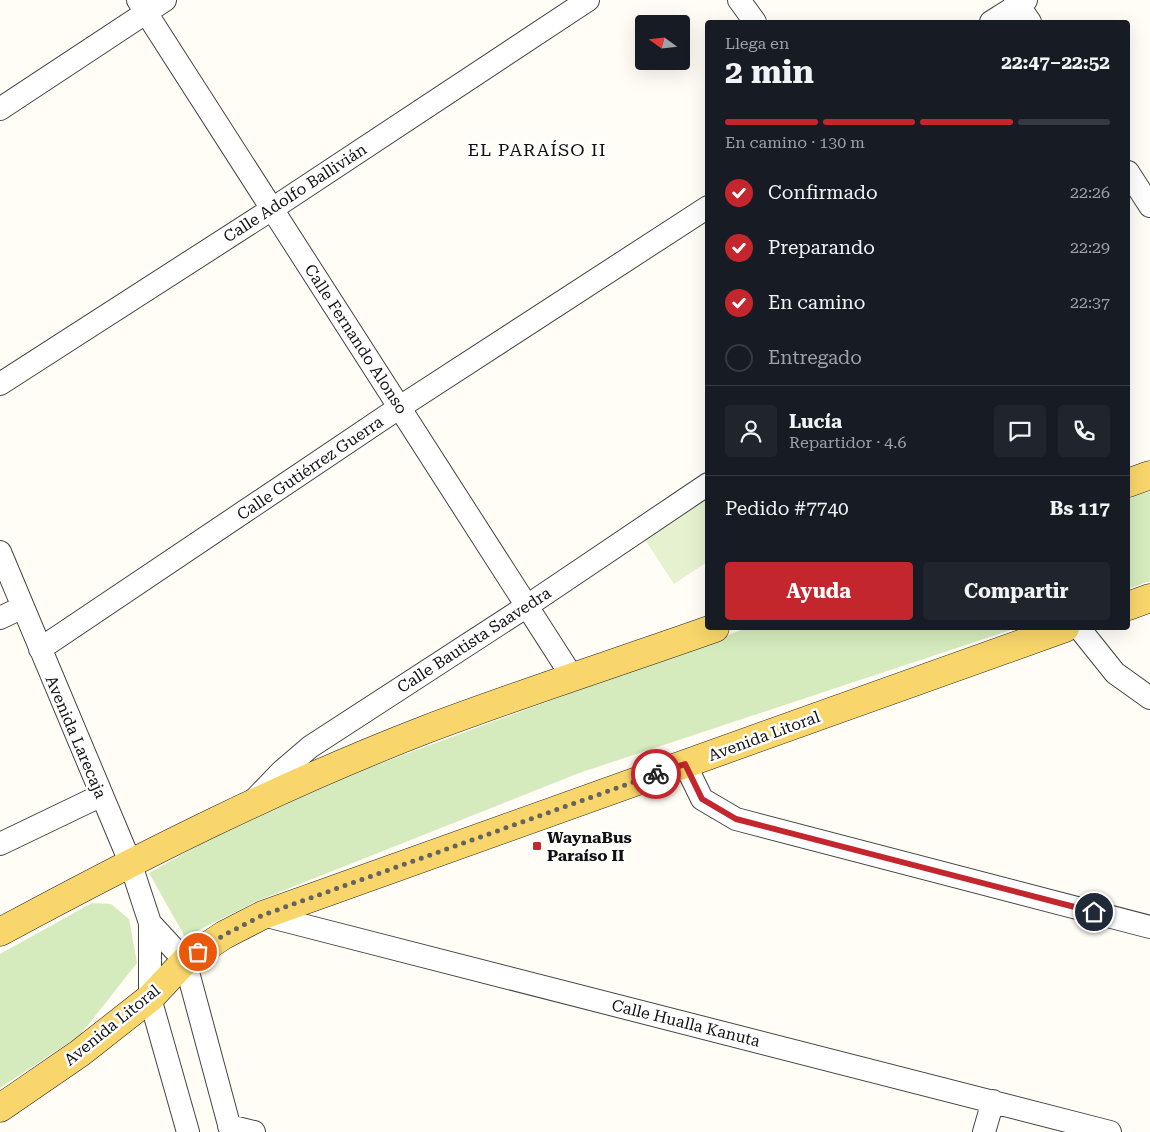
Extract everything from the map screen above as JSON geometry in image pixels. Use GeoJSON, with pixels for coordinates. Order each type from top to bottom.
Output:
{"type":"FeatureCollection","features":[{"type":"Feature","properties":{"kind":"main road"},"geometry":{"type":"LineString","coordinates":[[1130,481],[1150,475]]}},
{"type":"Feature","properties":{"kind":"main road"},"geometry":{"type":"LineString","coordinates":[[1130,605],[1150,598]]}},
{"type":"Feature","properties":{"kind":"main road"},"geometry":{"type":"LineString","coordinates":[[0,932],[130,862],[249,805],[427,729],[709,630]]}},
{"type":"Feature","properties":{"kind":"main road","name":"Avenida Litoral"},"geometry":{"type":"LineString","coordinates":[[0,1108],[80,1053],[150,998],[185,961],[224,935],[263,915],[1059,630]]}},
{"type":"Feature","properties":{"kind":"street"},"geometry":{"type":"LineString","coordinates":[[0,109],[142,6],[166,0]]}},
{"type":"Feature","properties":{"kind":"street","name":"Calle Adolfo Ballivián"},"geometry":{"type":"LineString","coordinates":[[0,384],[272,209],[588,0]]}},
{"type":"Feature","properties":{"kind":"street"},"geometry":{"type":"LineString","coordinates":[[739,0],[754,20]]}},
{"type":"Feature","properties":{"kind":"street","name":"Calle Fernando Alonso"},"geometry":{"type":"LineString","coordinates":[[142,6],[573,678]]}},
{"type":"Feature","properties":{"kind":"street"},"geometry":{"type":"LineString","coordinates":[[995,20],[1022,7]]}},
{"type":"Feature","properties":{"kind":"street"},"geometry":{"type":"LineString","coordinates":[[1130,175],[1150,206]]}},
{"type":"Feature","properties":{"kind":"street","name":"Calle Gutiérrez Guerra"},"geometry":{"type":"LineString","coordinates":[[40,649],[400,407],[705,209]]}},
{"type":"Feature","properties":{"kind":"street","name":"Calle Bautista Saavedra"},"geometry":{"type":"LineString","coordinates":[[249,805],[282,771],[310,747],[527,606],[705,486]]}},
{"type":"Feature","properties":{"kind":"street","name":"Avenida Larecaja"},"geometry":{"type":"LineString","coordinates":[[0,552],[100,796],[130,862],[150,923],[150,998],[188,1132]]}},
{"type":"Feature","properties":{"kind":"street"},"geometry":{"type":"LineString","coordinates":[[0,618],[23,607]]}},
{"type":"Feature","properties":{"kind":"street"},"geometry":{"type":"LineString","coordinates":[[1080,630],[1115,673],[1150,698]]}},
{"type":"Feature","properties":{"kind":"street"},"geometry":{"type":"LineString","coordinates":[[685,764],[702,799],[736,819],[1150,927]]}},
{"type":"Feature","properties":{"kind":"street"},"geometry":{"type":"LineString","coordinates":[[0,844],[100,796]]}},
{"type":"Feature","properties":{"kind":"street","name":"Calle Hualla Kanuta"},"geometry":{"type":"LineString","coordinates":[[263,915],[1110,1132]]}},
{"type":"Feature","properties":{"kind":"street","name":"Avenida Larecaja"},"geometry":{"type":"LineString","coordinates":[[150,923],[185,961],[230,1129]]}},
{"type":"Feature","properties":{"kind":"street"},"geometry":{"type":"LineString","coordinates":[[984,1132],[993,1101]]}},
{"type":"Feature","properties":{"kind":"street"},"geometry":{"type":"LineString","coordinates":[[230,1129],[254,1132]]}},
{"type":"Feature","properties":{"kind":"green space"},"geometry":{"type":"Polygon","coordinates":[[[705,484],[705,563],[674,584],[638,529],[705,484]]]}},
{"type":"Feature","properties":{"kind":"green space"},"geometry":{"type":"Polygon","coordinates":[[[1150,491],[1150,581],[1130,588],[1130,498],[1150,491]]]}},
{"type":"Feature","properties":{"kind":"green space"},"geometry":{"type":"Polygon","coordinates":[[[742,630],[1011,630],[579,773],[257,901],[185,937],[149,873],[235,825],[314,788],[742,630]]]}},
{"type":"Feature","properties":{"kind":"green space"},"geometry":{"type":"Polygon","coordinates":[[[92,903],[111,904],[129,919],[137,963],[80,1035],[0,1088],[0,954],[92,903]]]}},
{"type":"Feature","properties":{"kind":"way so far"},"geometry":{"type":"LineString","coordinates":[[198,952],[224,935],[263,915],[656,774]]}},
{"type":"Feature","properties":{"kind":"place","name":"WaynaBus Paraíso II"},"geometry":{"type":"Point","coordinates":[537,846]}},
{"type":"Feature","properties":{"kind":"district","name":"EL PARAÍSO II"},"geometry":{"type":"Point","coordinates":[537,149]}},
{"type":"Feature","properties":{"kind":"route"},"geometry":{"type":"LineString","coordinates":[[656,774],[685,764],[702,799],[736,819],[1094,912]]}}]}
